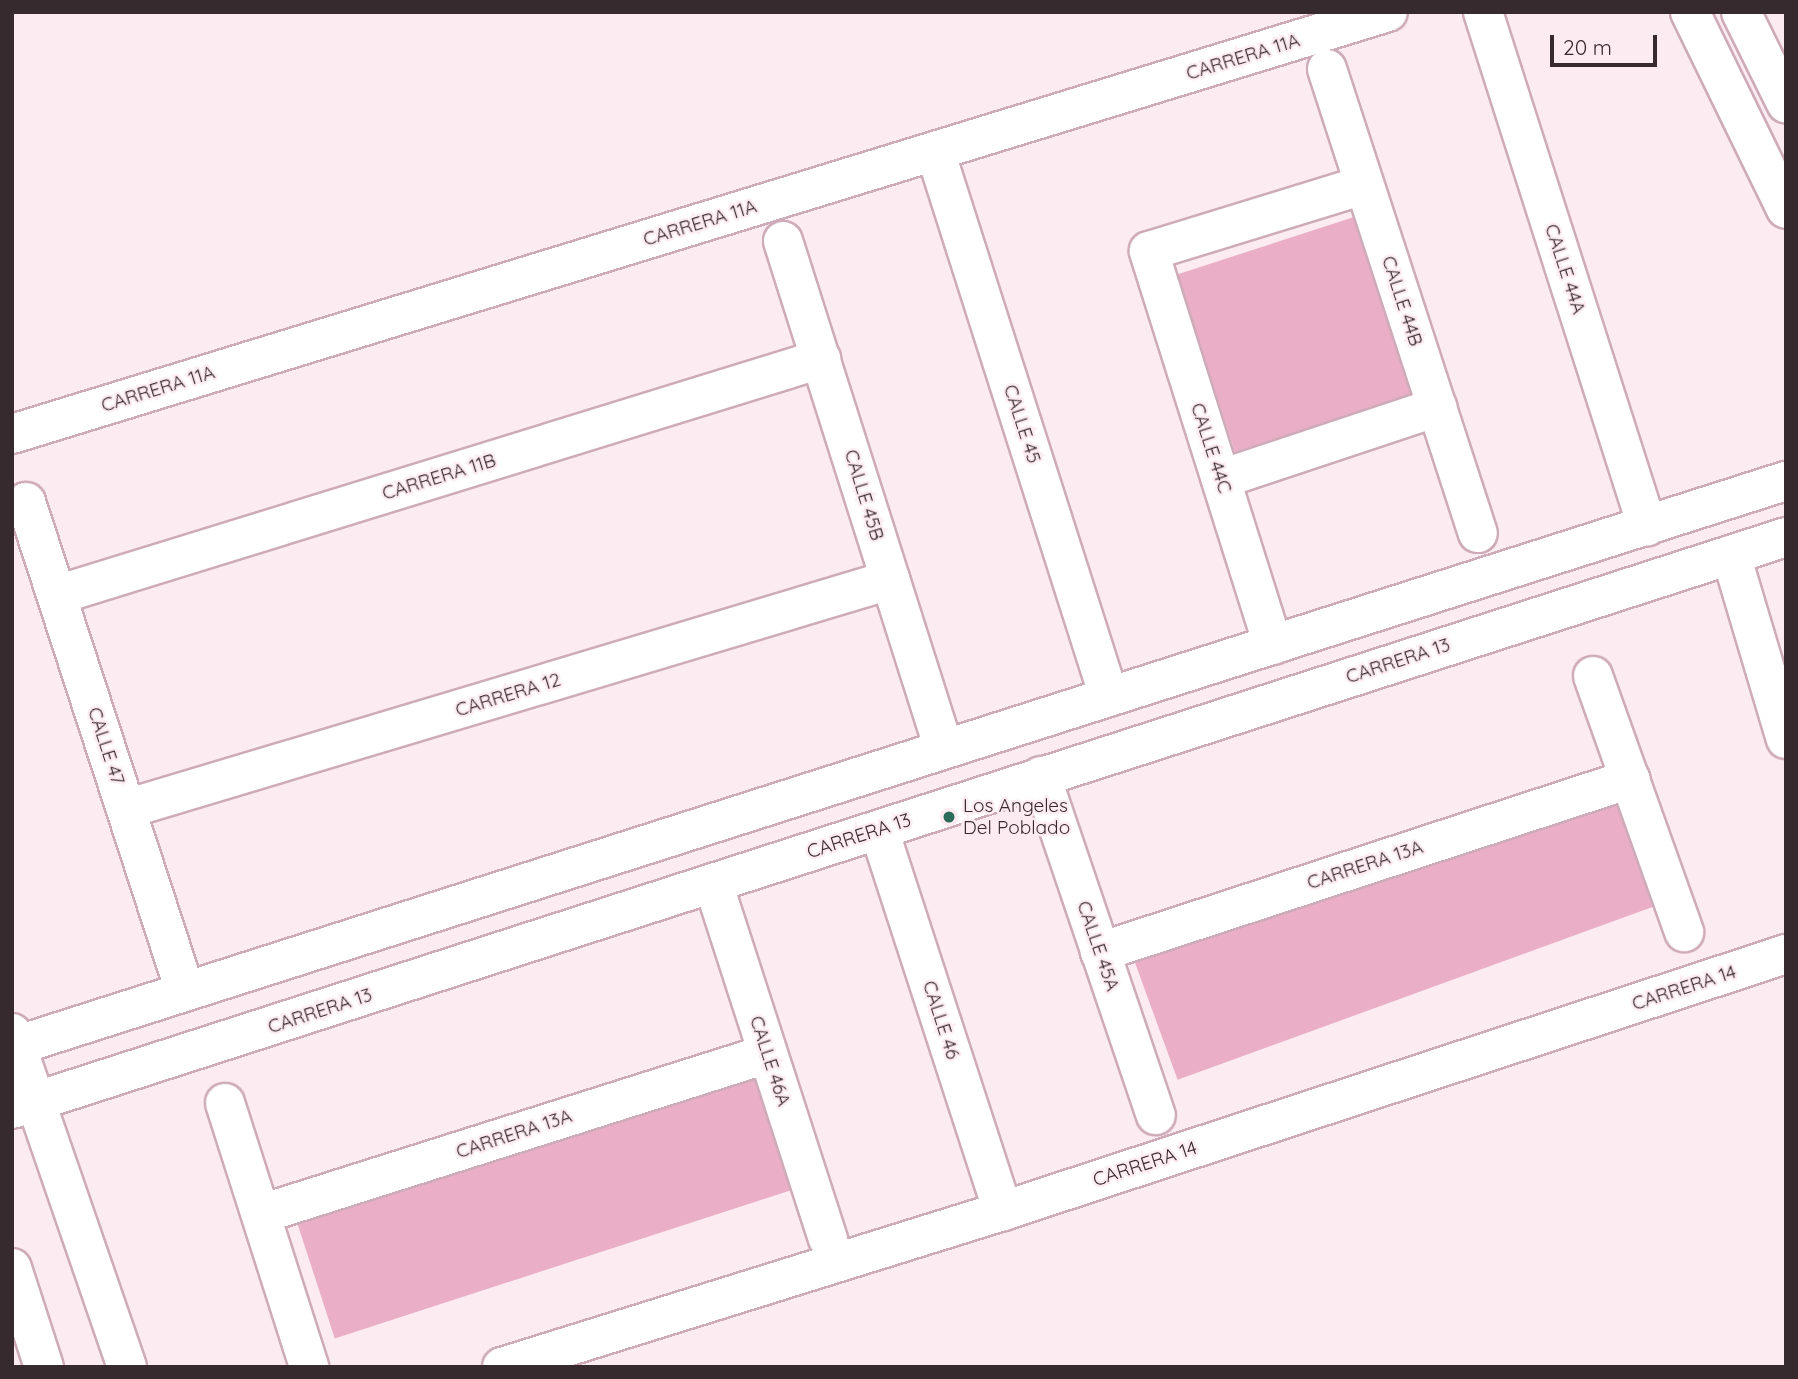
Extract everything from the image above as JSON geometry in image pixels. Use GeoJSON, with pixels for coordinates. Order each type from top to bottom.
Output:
{"type":"FeatureCollection","features":[{"type":"Feature","properties":{"kind":"street","name":"CARRERA 11A"},"geometry":{"type":"LineString","coordinates":[[12,434],[1388,12]]}},
{"type":"Feature","properties":{"kind":"street","name":"CALLE 44A"},"geometry":{"type":"LineString","coordinates":[[1483,12],[1647,526]]}},
{"type":"Feature","properties":{"kind":"street"},"geometry":{"type":"LineString","coordinates":[[1690,12],[1786,209]]}},
{"type":"Feature","properties":{"kind":"street"},"geometry":{"type":"LineString","coordinates":[[1741,12],[1786,103]]}},
{"type":"Feature","properties":{"kind":"street","name":"CALLE 44B"},"geometry":{"type":"LineString","coordinates":[[1328,69],[1363,185],[1478,533]]}},
{"type":"Feature","properties":{"kind":"street","name":"CALLE 45"},"geometry":{"type":"LineString","coordinates":[[935,151],[1109,697]]}},
{"type":"Feature","properties":{"kind":"street","name":"CALLE 44C"},"geometry":{"type":"LineString","coordinates":[[1273,645],[1149,251],[1363,185]]}},
{"type":"Feature","properties":{"kind":"street","name":"CALLE 45B"},"geometry":{"type":"LineString","coordinates":[[783,241],[944,749]]}},
{"type":"Feature","properties":{"kind":"street","name":"CARRERA 11B"},"geometry":{"type":"LineString","coordinates":[[57,595],[821,359]]}},
{"type":"Feature","properties":{"kind":"street"},"geometry":{"type":"LineString","coordinates":[[1221,479],[1437,407]]}},
{"type":"Feature","properties":{"kind":"street"},"geometry":{"type":"LineString","coordinates":[[127,1367],[23,1106],[14,1042],[185,991],[1786,481]]}},
{"type":"Feature","properties":{"kind":"street","name":"CALLE 47"},"geometry":{"type":"LineString","coordinates":[[26,502],[185,991]]}},
{"type":"Feature","properties":{"kind":"street","name":"CARRERA 13"},"geometry":{"type":"LineString","coordinates":[[23,1106],[1786,537]]}},
{"type":"Feature","properties":{"kind":"street"},"geometry":{"type":"LineString","coordinates":[[1731,555],[1786,739]]}},
{"type":"Feature","properties":{"kind":"street","name":"CARRERA 12"},"geometry":{"type":"LineString","coordinates":[[126,810],[890,580]]}},
{"type":"Feature","properties":{"kind":"street"},"geometry":{"type":"LineString","coordinates":[[1593,676],[1684,932]]}},
{"type":"Feature","properties":{"kind":"street","name":"CALLE 45A"},"geometry":{"type":"LineString","coordinates":[[1041,776],[1156,1115]]}},
{"type":"Feature","properties":{"kind":"street","name":"CARRERA 13A"},"geometry":{"type":"LineString","coordinates":[[1100,952],[1630,779]]}},
{"type":"Feature","properties":{"kind":"street","name":"CALLE 46"},"geometry":{"type":"LineString","coordinates":[[879,830],[1003,1211]]}},
{"type":"Feature","properties":{"kind":"street","name":"CALLE 46A"},"geometry":{"type":"LineString","coordinates":[[713,883],[828,1239]]}},
{"type":"Feature","properties":{"kind":"street","name":"CARRERA 14"},"geometry":{"type":"LineString","coordinates":[[502,1367],[1003,1211],[1786,954]]}},
{"type":"Feature","properties":{"kind":"street","name":"CARRERA 13A"},"geometry":{"type":"LineString","coordinates":[[261,1214],[767,1054]]}},
{"type":"Feature","properties":{"kind":"street"},"geometry":{"type":"LineString","coordinates":[[225,1102],[309,1367]]}},
{"type":"Feature","properties":{"kind":"street"},"geometry":{"type":"LineString","coordinates":[[12,1268],[44,1367]]}},
{"type":"Feature","properties":{"kind":"shaded area"},"geometry":{"type":"Polygon","coordinates":[[[1354,217],[1412,395],[1235,452],[1177,274],[1354,217]]]}},
{"type":"Feature","properties":{"kind":"shaded area"},"geometry":{"type":"Polygon","coordinates":[[[1630,779],[1674,899],[1178,1080],[1134,960],[1630,779]]]}},
{"type":"Feature","properties":{"kind":"shaded area"},"geometry":{"type":"Polygon","coordinates":[[[767,1054],[809,1184],[335,1338],[292,1208],[767,1054]]]}},
{"type":"Feature","properties":{"kind":"place","name":"Los Angeles Del Poblado"},"geometry":{"type":"Point","coordinates":[949,817]}}]}
